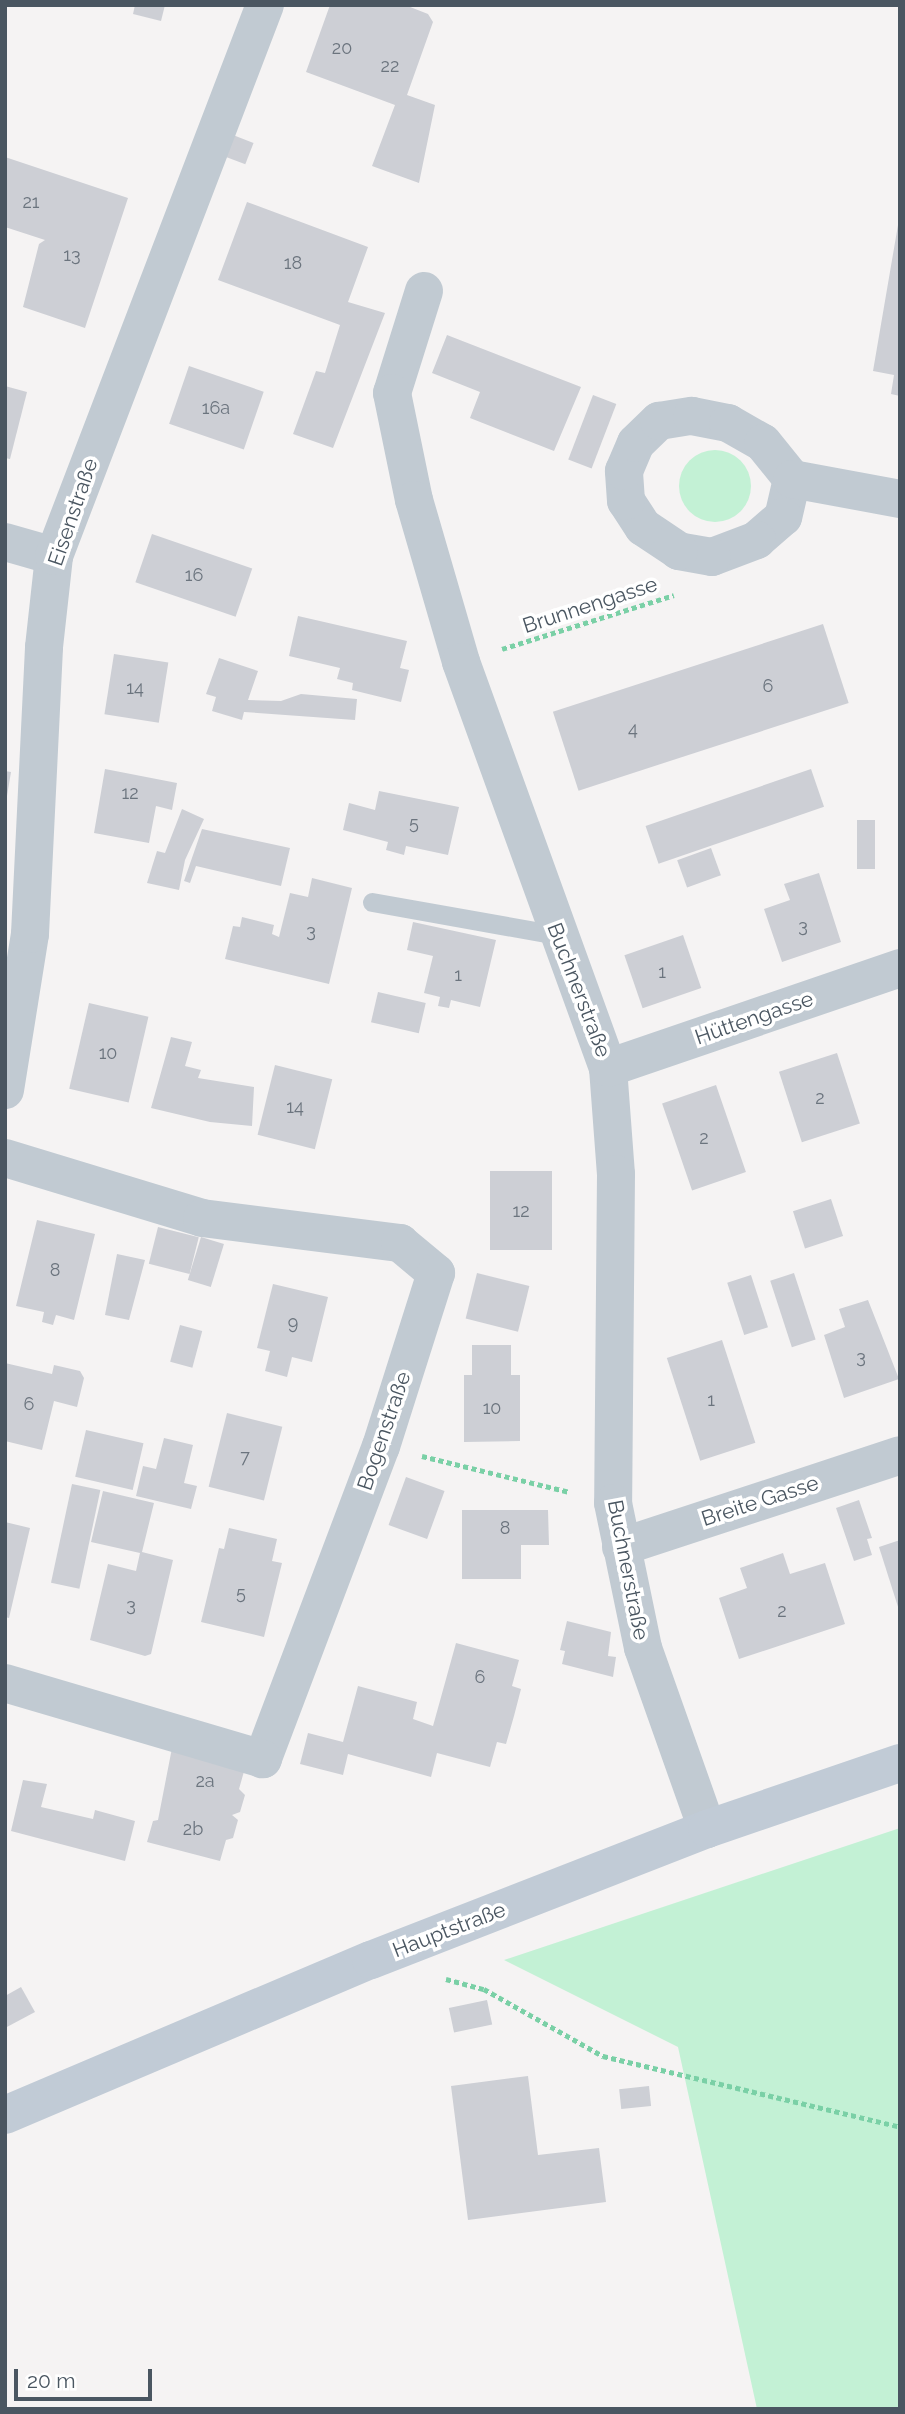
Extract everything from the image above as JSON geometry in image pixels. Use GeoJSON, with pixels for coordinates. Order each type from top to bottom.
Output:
{"type":"FeatureCollection","features":[{"type":"Feature","properties":{"kind":"main road","name":"Hauptstraße"},"geometry":{"type":"LineString","coordinates":[[5,2115],[371,1960],[707,1829],[900,1763]]}},
{"type":"Feature","properties":{"kind":"street","name":"Eisenstraße"},"geometry":{"type":"LineString","coordinates":[[5,1090],[30,934],[44,647],[54,556],[265,5]]}},
{"type":"Feature","properties":{"kind":"street","name":"Buchnerstraße"},"geometry":{"type":"LineString","coordinates":[[424,291],[392,393],[415,500],[461,662],[608,1068],[616,1174],[613,1503],[643,1648],[707,1829]]}},
{"type":"Feature","properties":{"kind":"street"},"geometry":{"type":"LineString","coordinates":[[792,479],[783,517],[757,540],[712,557],[679,551],[643,527],[626,501],[624,471],[636,443],[659,421],[692,416],[728,423],[763,443],[792,479],[900,499]]}},
{"type":"Feature","properties":{"kind":"street"},"geometry":{"type":"LineString","coordinates":[[5,542],[54,556]]}},
{"type":"Feature","properties":{"kind":"street","name":"Hüttengasse"},"geometry":{"type":"LineString","coordinates":[[608,1068],[900,968]]}},
{"type":"Feature","properties":{"kind":"street","name":"Bogenstraße"},"geometry":{"type":"LineString","coordinates":[[5,1158],[202,1219],[400,1243],[436,1273],[380,1446],[263,1759],[5,1684]]}},
{"type":"Feature","properties":{"kind":"street","name":"Breite Gasse"},"geometry":{"type":"LineString","coordinates":[[621,1547],[900,1455]]}},
{"type":"Feature","properties":{"kind":"lane"},"geometry":{"type":"LineString","coordinates":[[372,902],[558,935]]}},
{"type":"Feature","properties":{"kind":"path","name":"Brunnengasse"},"geometry":{"type":"LineString","coordinates":[[461,662],[690,590],[712,557]]}},
{"type":"Feature","properties":{"kind":"path"},"geometry":{"type":"LineString","coordinates":[[380,1446],[613,1503]]}},
{"type":"Feature","properties":{"kind":"path"},"geometry":{"type":"LineString","coordinates":[[434,1976],[484,1989],[603,2056],[900,2127]]}},
{"type":"Feature","properties":{"kind":"green space"},"geometry":{"type":"Polygon","coordinates":[[[715,450],[729,453],[741,460],[748,472],[751,486],[748,500],[741,512],[729,519],[715,522],[701,519],[689,512],[682,500],[679,486],[682,472],[689,460],[701,453],[715,450]]]}},
{"type":"Feature","properties":{"kind":"green space"},"geometry":{"type":"Polygon","coordinates":[[[900,1828],[900,2409],[757,2409],[678,2047],[504,1960],[900,1828]]]}},
{"type":"Feature","properties":{"kind":"building"},"geometry":{"type":"Polygon","coordinates":[[[135,5],[165,5],[161,21],[133,14],[135,5]]]}},
{"type":"Feature","properties":{"kind":"building"},"geometry":{"type":"Polygon","coordinates":[[[330,5],[405,5],[428,14],[433,22],[407,95],[435,105],[419,183],[372,166],[395,105],[306,72],[330,5]]]}},
{"type":"Feature","properties":{"kind":"building"},"geometry":{"type":"Polygon","coordinates":[[[233,135],[254,143],[245,164],[225,156],[233,135]]]}},
{"type":"Feature","properties":{"kind":"building"},"geometry":{"type":"Polygon","coordinates":[[[5,157],[128,198],[85,328],[23,307],[39,244],[45,240],[5,227],[5,157]]]}},
{"type":"Feature","properties":{"kind":"building"},"geometry":{"type":"Polygon","coordinates":[[[247,202],[368,247],[348,302],[385,313],[333,448],[293,434],[316,371],[325,373],[340,325],[218,280],[247,202]]]}},
{"type":"Feature","properties":{"kind":"building"},"geometry":{"type":"Polygon","coordinates":[[[898,225],[900,396],[891,394],[894,375],[873,371],[898,225]]]}},
{"type":"Feature","properties":{"kind":"building"},"geometry":{"type":"Polygon","coordinates":[[[447,335],[581,387],[554,451],[470,418],[480,392],[432,373],[447,335]]]}},
{"type":"Feature","properties":{"kind":"building"},"geometry":{"type":"Polygon","coordinates":[[[189,366],[264,392],[244,449],[169,424],[189,366]]]}},
{"type":"Feature","properties":{"kind":"building"},"geometry":{"type":"Polygon","coordinates":[[[5,386],[27,392],[10,459],[5,458],[5,386]]]}},
{"type":"Feature","properties":{"kind":"building"},"geometry":{"type":"Polygon","coordinates":[[[593,395],[616,404],[592,468],[568,459],[593,395]]]}},
{"type":"Feature","properties":{"kind":"building"},"geometry":{"type":"Polygon","coordinates":[[[152,534],[252,569],[236,617],[135,582],[152,534]]]}},
{"type":"Feature","properties":{"kind":"building"},"geometry":{"type":"Polygon","coordinates":[[[298,616],[407,641],[400,668],[409,670],[401,702],[352,690],[353,683],[337,679],[340,668],[289,656],[298,616]]]}},
{"type":"Feature","properties":{"kind":"building"},"geometry":{"type":"Polygon","coordinates":[[[823,624],[849,703],[579,791],[553,712],[823,624]]]}},
{"type":"Feature","properties":{"kind":"building"},"geometry":{"type":"Polygon","coordinates":[[[114,654],[168,663],[159,723],[104,714],[114,654]]]}},
{"type":"Feature","properties":{"kind":"building"},"geometry":{"type":"Polygon","coordinates":[[[219,658],[258,671],[248,700],[281,701],[301,694],[357,699],[355,720],[244,712],[242,720],[212,711],[216,697],[206,694],[219,658]]]}},
{"type":"Feature","properties":{"kind":"building"},"geometry":{"type":"Polygon","coordinates":[[[105,769],[177,783],[172,810],[156,806],[149,843],[94,833],[105,769]]]}},
{"type":"Feature","properties":{"kind":"building"},"geometry":{"type":"Polygon","coordinates":[[[811,769],[824,807],[659,864],[646,826],[811,769]]]}},
{"type":"Feature","properties":{"kind":"building"},"geometry":{"type":"Polygon","coordinates":[[[5,771],[11,772],[7,796],[5,796],[5,771]]]}},
{"type":"Feature","properties":{"kind":"building"},"geometry":{"type":"Polygon","coordinates":[[[379,791],[459,807],[448,855],[406,846],[404,855],[386,850],[388,842],[343,830],[349,803],[375,810],[379,791]]]}},
{"type":"Feature","properties":{"kind":"building"},"geometry":{"type":"Polygon","coordinates":[[[182,809],[204,819],[185,860],[179,890],[147,883],[157,851],[165,853],[182,809]]]}},
{"type":"Feature","properties":{"kind":"building"},"geometry":{"type":"Polygon","coordinates":[[[857,820],[875,820],[875,869],[857,869],[857,820]]]}},
{"type":"Feature","properties":{"kind":"building"},"geometry":{"type":"Polygon","coordinates":[[[202,829],[290,848],[281,886],[196,866],[190,883],[184,881],[202,829]]]}},
{"type":"Feature","properties":{"kind":"building"},"geometry":{"type":"Polygon","coordinates":[[[711,848],[721,875],[687,888],[677,860],[711,848]]]}},
{"type":"Feature","properties":{"kind":"building"},"geometry":{"type":"Polygon","coordinates":[[[819,873],[841,942],[782,962],[764,909],[790,900],[784,884],[819,873]]]}},
{"type":"Feature","properties":{"kind":"building"},"geometry":{"type":"Polygon","coordinates":[[[312,878],[352,888],[329,984],[225,959],[233,926],[240,927],[242,917],[274,925],[272,934],[279,937],[290,893],[308,897],[312,878]]]}},
{"type":"Feature","properties":{"kind":"building"},"geometry":{"type":"Polygon","coordinates":[[[413,922],[496,940],[480,1007],[451,1000],[449,1008],[438,1006],[440,997],[424,993],[433,956],[407,950],[413,922]]]}},
{"type":"Feature","properties":{"kind":"building"},"geometry":{"type":"Polygon","coordinates":[[[683,935],[701,988],[643,1008],[624,955],[683,935]]]}},
{"type":"Feature","properties":{"kind":"building"},"geometry":{"type":"Polygon","coordinates":[[[378,992],[426,1003],[419,1033],[371,1022],[378,992]]]}},
{"type":"Feature","properties":{"kind":"building"},"geometry":{"type":"Polygon","coordinates":[[[89,1003],[148,1017],[129,1102],[69,1089],[89,1003]]]}},
{"type":"Feature","properties":{"kind":"building"},"geometry":{"type":"Polygon","coordinates":[[[171,1037],[192,1042],[185,1066],[201,1070],[198,1078],[254,1087],[252,1126],[210,1122],[151,1108],[171,1037]]]}},
{"type":"Feature","properties":{"kind":"building"},"geometry":{"type":"Polygon","coordinates":[[[837,1053],[860,1123],[802,1142],[779,1072],[837,1053]]]}},
{"type":"Feature","properties":{"kind":"building"},"geometry":{"type":"Polygon","coordinates":[[[275,1065],[332,1079],[315,1149],[258,1135],[275,1065]]]}},
{"type":"Feature","properties":{"kind":"building"},"geometry":{"type":"Polygon","coordinates":[[[716,1085],[746,1172],[692,1191],[662,1104],[716,1085]]]}},
{"type":"Feature","properties":{"kind":"building"},"geometry":{"type":"Polygon","coordinates":[[[490,1171],[552,1171],[552,1250],[490,1250],[490,1171]]]}},
{"type":"Feature","properties":{"kind":"building"},"geometry":{"type":"Polygon","coordinates":[[[831,1199],[843,1236],[805,1248],[793,1211],[831,1199]]]}},
{"type":"Feature","properties":{"kind":"building"},"geometry":{"type":"Polygon","coordinates":[[[37,1220],[95,1234],[74,1320],[56,1315],[53,1325],[42,1322],[44,1312],[16,1306],[37,1220]]]}},
{"type":"Feature","properties":{"kind":"building"},"geometry":{"type":"Polygon","coordinates":[[[158,1227],[199,1237],[190,1274],[149,1264],[158,1227]]]}},
{"type":"Feature","properties":{"kind":"building"},"geometry":{"type":"Polygon","coordinates":[[[201,1237],[224,1244],[211,1287],[188,1280],[201,1237]]]}},
{"type":"Feature","properties":{"kind":"building"},"geometry":{"type":"Polygon","coordinates":[[[117,1254],[145,1260],[129,1320],[105,1315],[117,1254]]]}},
{"type":"Feature","properties":{"kind":"building"},"geometry":{"type":"Polygon","coordinates":[[[477,1273],[529,1286],[518,1332],[466,1319],[477,1273]]]}},
{"type":"Feature","properties":{"kind":"building"},"geometry":{"type":"Polygon","coordinates":[[[794,1273],[816,1340],[792,1347],[770,1281],[794,1273]]]}},
{"type":"Feature","properties":{"kind":"building"},"geometry":{"type":"Polygon","coordinates":[[[751,1275],[768,1327],[744,1335],[727,1283],[751,1275]]]}},
{"type":"Feature","properties":{"kind":"building"},"geometry":{"type":"Polygon","coordinates":[[[273,1284],[328,1297],[312,1362],[292,1357],[287,1377],[265,1371],[270,1351],[257,1348],[273,1284]]]}},
{"type":"Feature","properties":{"kind":"building"},"geometry":{"type":"Polygon","coordinates":[[[868,1300],[899,1379],[844,1398],[824,1335],[845,1327],[839,1309],[868,1300]]]}},
{"type":"Feature","properties":{"kind":"building"},"geometry":{"type":"Polygon","coordinates":[[[180,1325],[202,1331],[192,1368],[170,1362],[180,1325]]]}},
{"type":"Feature","properties":{"kind":"building"},"geometry":{"type":"Polygon","coordinates":[[[722,1340],[755,1443],[700,1461],[667,1358],[722,1340]]]}},
{"type":"Feature","properties":{"kind":"building"},"geometry":{"type":"Polygon","coordinates":[[[472,1345],[511,1345],[511,1375],[520,1375],[520,1441],[464,1442],[464,1375],[472,1375],[472,1345]]]}},
{"type":"Feature","properties":{"kind":"building"},"geometry":{"type":"Polygon","coordinates":[[[5,1363],[52,1374],[54,1365],[80,1371],[84,1378],[77,1407],[54,1401],[42,1450],[5,1441],[5,1363]]]}},
{"type":"Feature","properties":{"kind":"building"},"geometry":{"type":"Polygon","coordinates":[[[227,1413],[282,1427],[264,1501],[209,1487],[227,1413]]]}},
{"type":"Feature","properties":{"kind":"building"},"geometry":{"type":"Polygon","coordinates":[[[86,1430],[143,1443],[133,1490],[75,1477],[86,1430]]]}},
{"type":"Feature","properties":{"kind":"building"},"geometry":{"type":"Polygon","coordinates":[[[164,1438],[193,1445],[184,1483],[197,1486],[191,1509],[136,1496],[143,1466],[156,1469],[164,1438]]]}},
{"type":"Feature","properties":{"kind":"building"},"geometry":{"type":"Polygon","coordinates":[[[406,1477],[445,1491],[427,1539],[389,1525],[406,1477]]]}},
{"type":"Feature","properties":{"kind":"building"},"geometry":{"type":"Polygon","coordinates":[[[72,1484],[100,1490],[79,1589],[51,1583],[72,1484]]]}},
{"type":"Feature","properties":{"kind":"building"},"geometry":{"type":"Polygon","coordinates":[[[103,1491],[154,1503],[142,1552],[173,1560],[151,1654],[145,1656],[90,1640],[108,1564],[136,1571],[140,1553],[91,1542],[103,1491]]]}},
{"type":"Feature","properties":{"kind":"building"},"geometry":{"type":"Polygon","coordinates":[[[859,1500],[872,1538],[867,1539],[872,1555],[854,1561],[836,1508],[859,1500]]]}},
{"type":"Feature","properties":{"kind":"building"},"geometry":{"type":"Polygon","coordinates":[[[462,1510],[548,1510],[549,1545],[521,1545],[521,1579],[462,1579],[462,1510]]]}},
{"type":"Feature","properties":{"kind":"building"},"geometry":{"type":"Polygon","coordinates":[[[5,1522],[30,1528],[9,1618],[5,1617],[5,1522]]]}},
{"type":"Feature","properties":{"kind":"building"},"geometry":{"type":"Polygon","coordinates":[[[229,1528],[277,1539],[272,1561],[282,1563],[264,1637],[201,1622],[219,1548],[224,1549],[229,1528]]]}},
{"type":"Feature","properties":{"kind":"building"},"geometry":{"type":"Polygon","coordinates":[[[900,1540],[900,1610],[899,1610],[879,1547],[900,1540]]]}},
{"type":"Feature","properties":{"kind":"building"},"geometry":{"type":"Polygon","coordinates":[[[783,1553],[790,1574],[825,1563],[845,1624],[739,1659],[719,1598],[747,1588],[740,1568],[783,1553]]]}},
{"type":"Feature","properties":{"kind":"building"},"geometry":{"type":"Polygon","coordinates":[[[567,1621],[611,1632],[608,1656],[616,1657],[613,1677],[562,1664],[565,1651],[560,1650],[567,1621]]]}},
{"type":"Feature","properties":{"kind":"building"},"geometry":{"type":"Polygon","coordinates":[[[456,1643],[519,1660],[512,1686],[521,1689],[514,1716],[506,1744],[497,1742],[490,1767],[437,1753],[431,1777],[348,1754],[343,1775],[300,1764],[308,1733],[343,1742],[358,1686],[417,1702],[413,1719],[433,1726],[456,1643]]]}},
{"type":"Feature","properties":{"kind":"building"},"geometry":{"type":"Polygon","coordinates":[[[172,1748],[245,1768],[239,1789],[245,1795],[240,1812],[232,1815],[238,1820],[233,1838],[226,1840],[220,1861],[147,1842],[153,1821],[158,1820],[172,1748]]]}},
{"type":"Feature","properties":{"kind":"building"},"geometry":{"type":"Polygon","coordinates":[[[23,1780],[47,1784],[41,1807],[93,1819],[95,1810],[135,1821],[125,1861],[11,1831],[23,1780]]]}},
{"type":"Feature","properties":{"kind":"building"},"geometry":{"type":"Polygon","coordinates":[[[21,1987],[35,2012],[5,2028],[5,1996],[21,1987]]]}},
{"type":"Feature","properties":{"kind":"building"},"geometry":{"type":"Polygon","coordinates":[[[487,2000],[492,2024],[454,2033],[449,2008],[487,2000]]]}},
{"type":"Feature","properties":{"kind":"building"},"geometry":{"type":"Polygon","coordinates":[[[528,2076],[538,2155],[599,2148],[606,2202],[468,2220],[451,2086],[528,2076]]]}},
{"type":"Feature","properties":{"kind":"building"},"geometry":{"type":"Polygon","coordinates":[[[649,2086],[651,2106],[621,2109],[619,2089],[649,2086]]]}}]}
